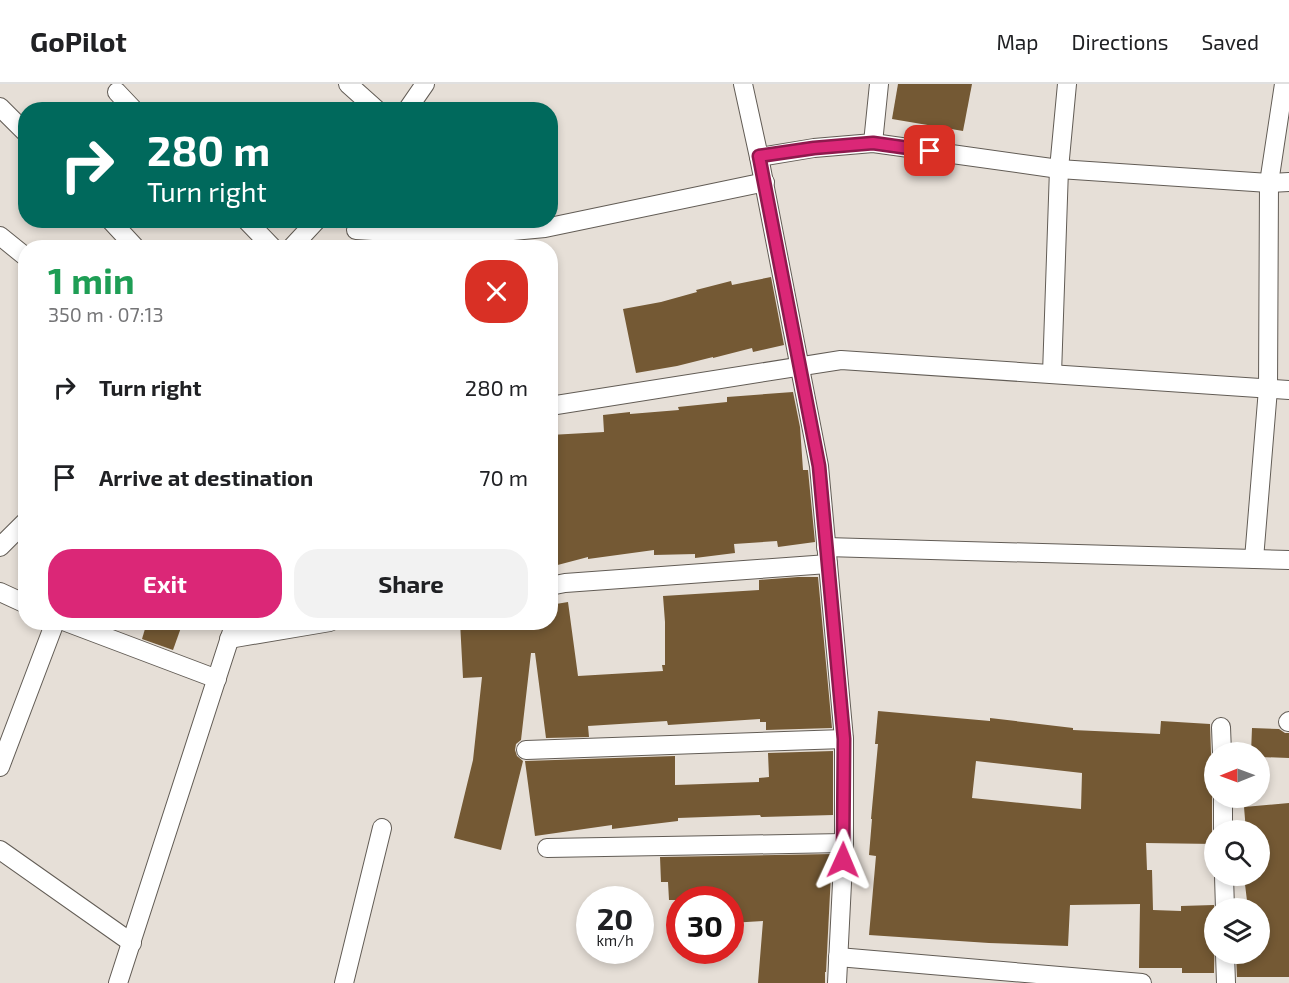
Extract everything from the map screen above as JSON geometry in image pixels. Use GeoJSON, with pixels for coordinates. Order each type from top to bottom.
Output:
{"type":"FeatureCollection","features":[{"type":"Feature","properties":{"kind":"street"},"geometry":{"type":"LineString","coordinates":[[348,84],[368,102]]}},
{"type":"Feature","properties":{"kind":"street"},"geometry":{"type":"LineString","coordinates":[[413,102],[425,84]]}},
{"type":"Feature","properties":{"kind":"street"},"geometry":{"type":"LineString","coordinates":[[743,84],[765,182],[819,466],[844,739],[844,843],[837,983]]}},
{"type":"Feature","properties":{"kind":"street"},"geometry":{"type":"LineString","coordinates":[[873,143],[879,84]]}},
{"type":"Feature","properties":{"kind":"street"},"geometry":{"type":"LineString","coordinates":[[1052,374],[1059,170],[1067,84]]}},
{"type":"Feature","properties":{"kind":"street"},"geometry":{"type":"LineString","coordinates":[[1254,559],[1268,389],[1269,183],[1284,84]]}},
{"type":"Feature","properties":{"kind":"street"},"geometry":{"type":"LineString","coordinates":[[117,92],[126,102]]}},
{"type":"Feature","properties":{"kind":"street"},"geometry":{"type":"LineString","coordinates":[[0,107],[18,125]]}},
{"type":"Feature","properties":{"kind":"street"},"geometry":{"type":"LineString","coordinates":[[759,156],[873,143],[1059,170],[1269,183],[1289,182]]}},
{"type":"Feature","properties":{"kind":"street"},"geometry":{"type":"LineString","coordinates":[[558,225],[765,182]]}},
{"type":"Feature","properties":{"kind":"street"},"geometry":{"type":"LineString","coordinates":[[117,228],[129,240]]}},
{"type":"Feature","properties":{"kind":"street"},"geometry":{"type":"LineString","coordinates":[[254,228],[265,240]]}},
{"type":"Feature","properties":{"kind":"street"},"geometry":{"type":"LineString","coordinates":[[299,240],[310,228]]}},
{"type":"Feature","properties":{"kind":"street"},"geometry":{"type":"LineString","coordinates":[[355,233],[458,236],[545,228]]}},
{"type":"Feature","properties":{"kind":"street"},"geometry":{"type":"LineString","coordinates":[[0,236],[18,251]]}},
{"type":"Feature","properties":{"kind":"street"},"geometry":{"type":"LineString","coordinates":[[558,405],[841,360],[1289,390]]}},
{"type":"Feature","properties":{"kind":"street"},"geometry":{"type":"LineString","coordinates":[[0,547],[18,529]]}},
{"type":"Feature","properties":{"kind":"street"},"geometry":{"type":"LineString","coordinates":[[558,584],[827,555],[1289,560]]}},
{"type":"Feature","properties":{"kind":"street"},"geometry":{"type":"LineString","coordinates":[[0,592],[18,600]]}},
{"type":"Feature","properties":{"kind":"street"},"geometry":{"type":"LineString","coordinates":[[0,767],[52,630]]}},
{"type":"Feature","properties":{"kind":"street"},"geometry":{"type":"LineString","coordinates":[[87,630],[217,679]]}},
{"type":"Feature","properties":{"kind":"street"},"geometry":{"type":"LineString","coordinates":[[124,981],[132,943],[232,631]]}},
{"type":"Feature","properties":{"kind":"street"},"geometry":{"type":"LineString","coordinates":[[1221,727],[1222,742]]}},
{"type":"Feature","properties":{"kind":"street"},"geometry":{"type":"LineString","coordinates":[[526,750],[844,739]]}},
{"type":"Feature","properties":{"kind":"street"},"geometry":{"type":"LineString","coordinates":[[344,983],[382,828]]}},
{"type":"Feature","properties":{"kind":"street"},"geometry":{"type":"LineString","coordinates":[[547,848],[844,843]]}},
{"type":"Feature","properties":{"kind":"street"},"geometry":{"type":"LineString","coordinates":[[0,850],[132,943]]}},
{"type":"Feature","properties":{"kind":"street"},"geometry":{"type":"LineString","coordinates":[[838,957],[1142,983]]}},
{"type":"Feature","properties":{"kind":"street"},"geometry":{"type":"LineString","coordinates":[[1225,964],[1226,983]]}},
{"type":"Feature","properties":{"kind":"building"},"geometry":{"type":"Polygon","coordinates":[[[898,84],[972,84],[963,131],[892,119],[898,84]]]}},
{"type":"Feature","properties":{"kind":"building"},"geometry":{"type":"Polygon","coordinates":[[[771,277],[784,345],[753,352],[752,348],[636,373],[623,309],[661,302],[731,281],[732,285],[771,277]]]}},
{"type":"Feature","properties":{"kind":"building"},"geometry":{"type":"Polygon","coordinates":[[[793,392],[800,427],[803,470],[808,470],[815,542],[778,547],[777,541],[734,544],[735,553],[695,558],[695,554],[654,555],[654,550],[588,559],[588,557],[558,565],[558,435],[604,432],[603,415],[679,410],[678,407],[727,402],[727,397],[793,392]]]}},
{"type":"Feature","properties":{"kind":"building"},"geometry":{"type":"Polygon","coordinates":[[[818,577],[832,728],[766,730],[766,722],[760,722],[760,719],[668,725],[667,721],[588,726],[589,737],[546,738],[535,653],[531,653],[521,740],[516,744],[515,750],[517,756],[523,761],[501,850],[454,838],[473,760],[482,677],[463,678],[460,630],[558,630],[558,604],[568,602],[578,676],[663,671],[665,622],[663,596],[759,590],[759,580],[818,577]]]}},
{"type":"Feature","properties":{"kind":"building"},"geometry":{"type":"Polygon","coordinates":[[[145,630],[180,630],[173,650],[142,639],[145,630]]]}},
{"type":"Feature","properties":{"kind":"building"},"geometry":{"type":"Polygon","coordinates":[[[878,711],[990,721],[990,718],[1073,728],[1073,730],[1160,734],[1161,721],[1210,724],[1211,742],[1204,742],[1204,808],[1212,808],[1212,820],[1204,820],[1204,844],[1146,843],[1147,870],[1152,870],[1153,910],[1181,911],[1181,906],[1204,905],[1204,964],[1214,964],[1214,973],[1182,973],[1182,968],[1139,968],[1140,904],[1070,905],[1068,946],[869,935],[876,856],[869,855],[878,744],[875,744],[878,711]],[[976,761],[972,798],[1081,809],[1082,773],[976,761]]]}},
{"type":"Feature","properties":{"kind":"building"},"geometry":{"type":"Polygon","coordinates":[[[1252,728],[1279,729],[1289,733],[1289,758],[1270,757],[1270,742],[1251,742],[1252,728]]]}},
{"type":"Feature","properties":{"kind":"building"},"geometry":{"type":"Polygon","coordinates":[[[833,751],[833,815],[678,818],[678,821],[612,829],[612,825],[535,836],[525,761],[675,756],[675,785],[759,782],[759,778],[769,777],[768,753],[833,751]]]}},
{"type":"Feature","properties":{"kind":"building"},"geometry":{"type":"Polygon","coordinates":[[[1289,803],[1289,977],[1237,977],[1236,964],[1270,964],[1270,898],[1247,898],[1245,886],[1270,886],[1270,820],[1245,820],[1244,808],[1270,808],[1270,805],[1289,803]]]}},
{"type":"Feature","properties":{"kind":"building"},"geometry":{"type":"Polygon","coordinates":[[[832,854],[825,983],[758,983],[763,921],[744,922],[744,886],[668,886],[668,882],[661,882],[660,857],[832,854]]]}},
{"type":"Feature","properties":{"kind":"route"},"geometry":{"type":"LineString","coordinates":[[843,860],[844,739],[819,466],[759,156],[873,143],[930,151]]}}]}
